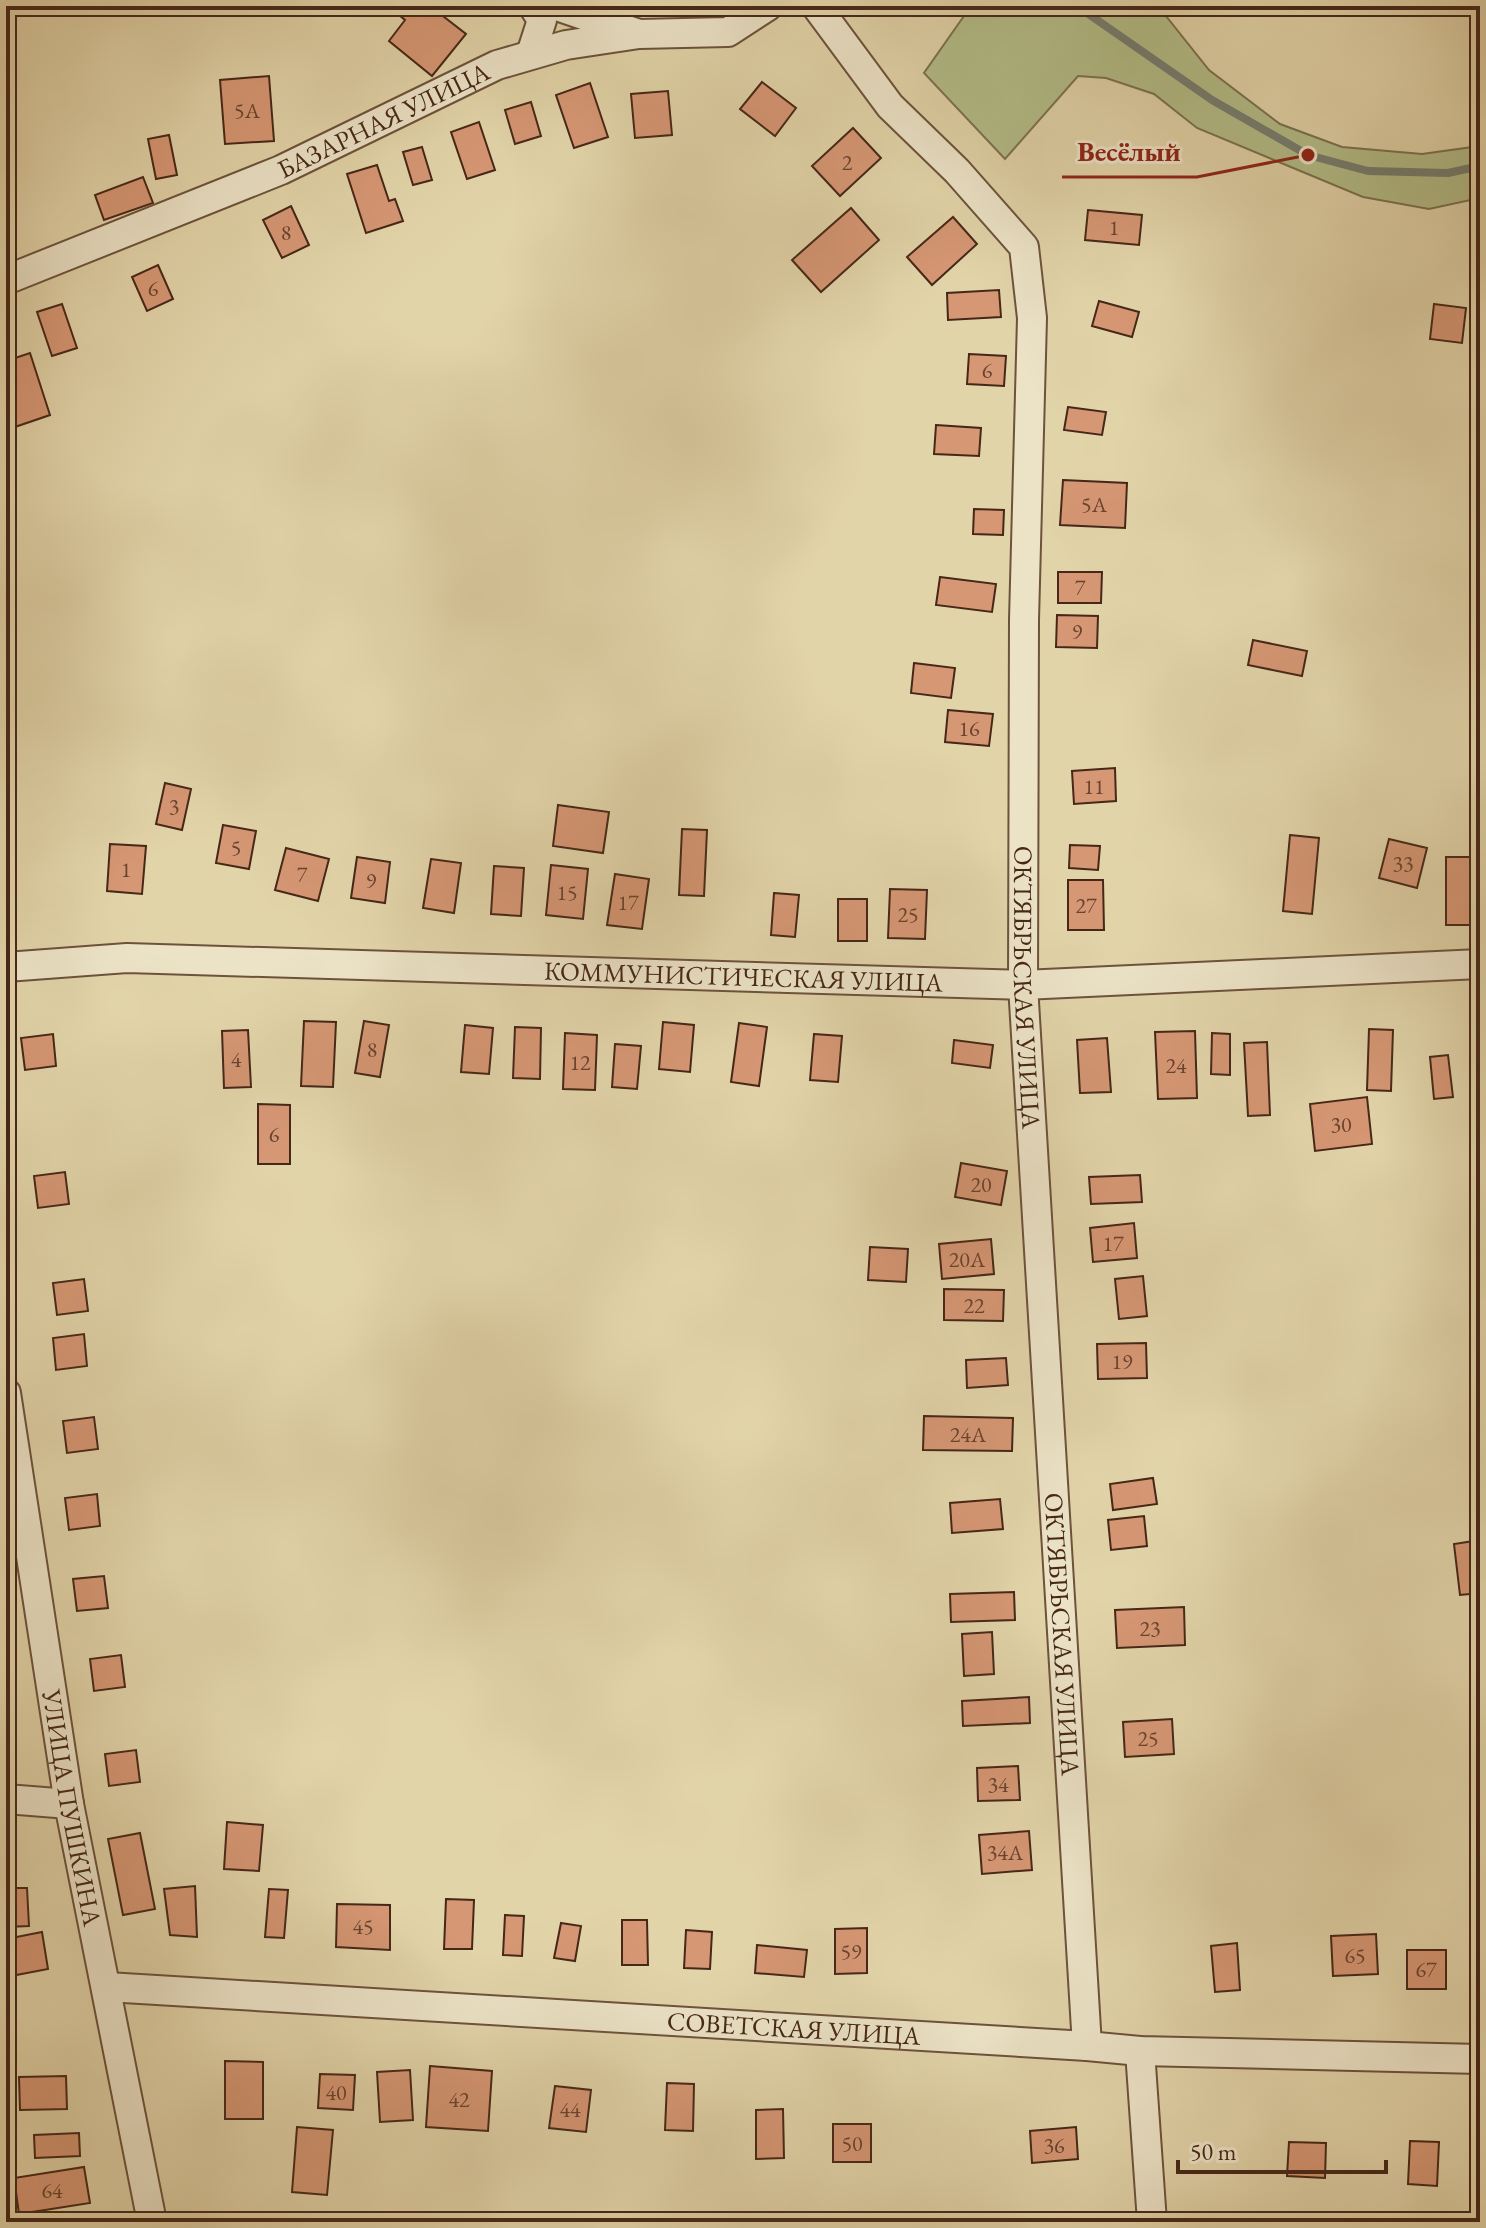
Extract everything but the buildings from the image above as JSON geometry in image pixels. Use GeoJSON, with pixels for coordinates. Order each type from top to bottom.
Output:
{"type":"FeatureCollection","features":[{"type":"Feature","properties":{"kind":"street"},"geometry":{"type":"LineString","coordinates":[[531,54],[542,20],[533,6]]}},
{"type":"Feature","properties":{"kind":"street"},"geometry":{"type":"LineString","coordinates":[[557,6],[639,34]]}},
{"type":"Feature","properties":{"kind":"street","name":"БАЗАРНАЯ УЛИЦА"},"geometry":{"type":"LineString","coordinates":[[6,280],[281,170],[497,65],[566,45],[639,34],[728,32],[768,6]]}},
{"type":"Feature","properties":{"kind":"street","name":"ОКТЯБРЬСКАЯ УЛИЦА"},"geometry":{"type":"LineString","coordinates":[[816,6],[890,106],[957,171],[1024,247],[1032,318],[1024,620],[1023,985],[1087,2046]]}},
{"type":"Feature","properties":{"kind":"street","name":"КОММУНИСТИЧЕСКАЯ УЛИЦА"},"geometry":{"type":"LineString","coordinates":[[6,967],[127,958],[1023,985],[1480,964]]}},
{"type":"Feature","properties":{"kind":"street","name":"УЛИЦА ПУШКИНА"},"geometry":{"type":"LineString","coordinates":[[6,1393],[69,1804],[152,2222]]}},
{"type":"Feature","properties":{"kind":"street"},"geometry":{"type":"LineString","coordinates":[[6,1799],[69,1804]]}},
{"type":"Feature","properties":{"kind":"street","name":"СОВЕТСКАЯ УЛИЦА"},"geometry":{"type":"LineString","coordinates":[[107,1987],[1140,2051],[1480,2059]]}},
{"type":"Feature","properties":{"kind":"street"},"geometry":{"type":"LineString","coordinates":[[1140,2051],[1152,2222]]}},
{"type":"Feature","properties":{"kind":"green space"},"geometry":{"type":"Polygon","coordinates":[[[971,6],[1158,6],[1209,70],[1280,124],[1342,147],[1422,154],[1480,146],[1480,198],[1429,209],[1363,197],[1197,128],[1154,94],[1106,78],[1078,76],[1005,159],[924,73],[971,6]]]}},
{"type":"Feature","properties":{"kind":"waterway"},"geometry":{"type":"LineString","coordinates":[[1077,6],[1212,100],[1308,155],[1368,171],[1448,173],[1480,166]]}},
{"type":"Feature","properties":{"kind":"place","name":"Весёлый"},"geometry":{"type":"Point","coordinates":[1308,155]}}]}
